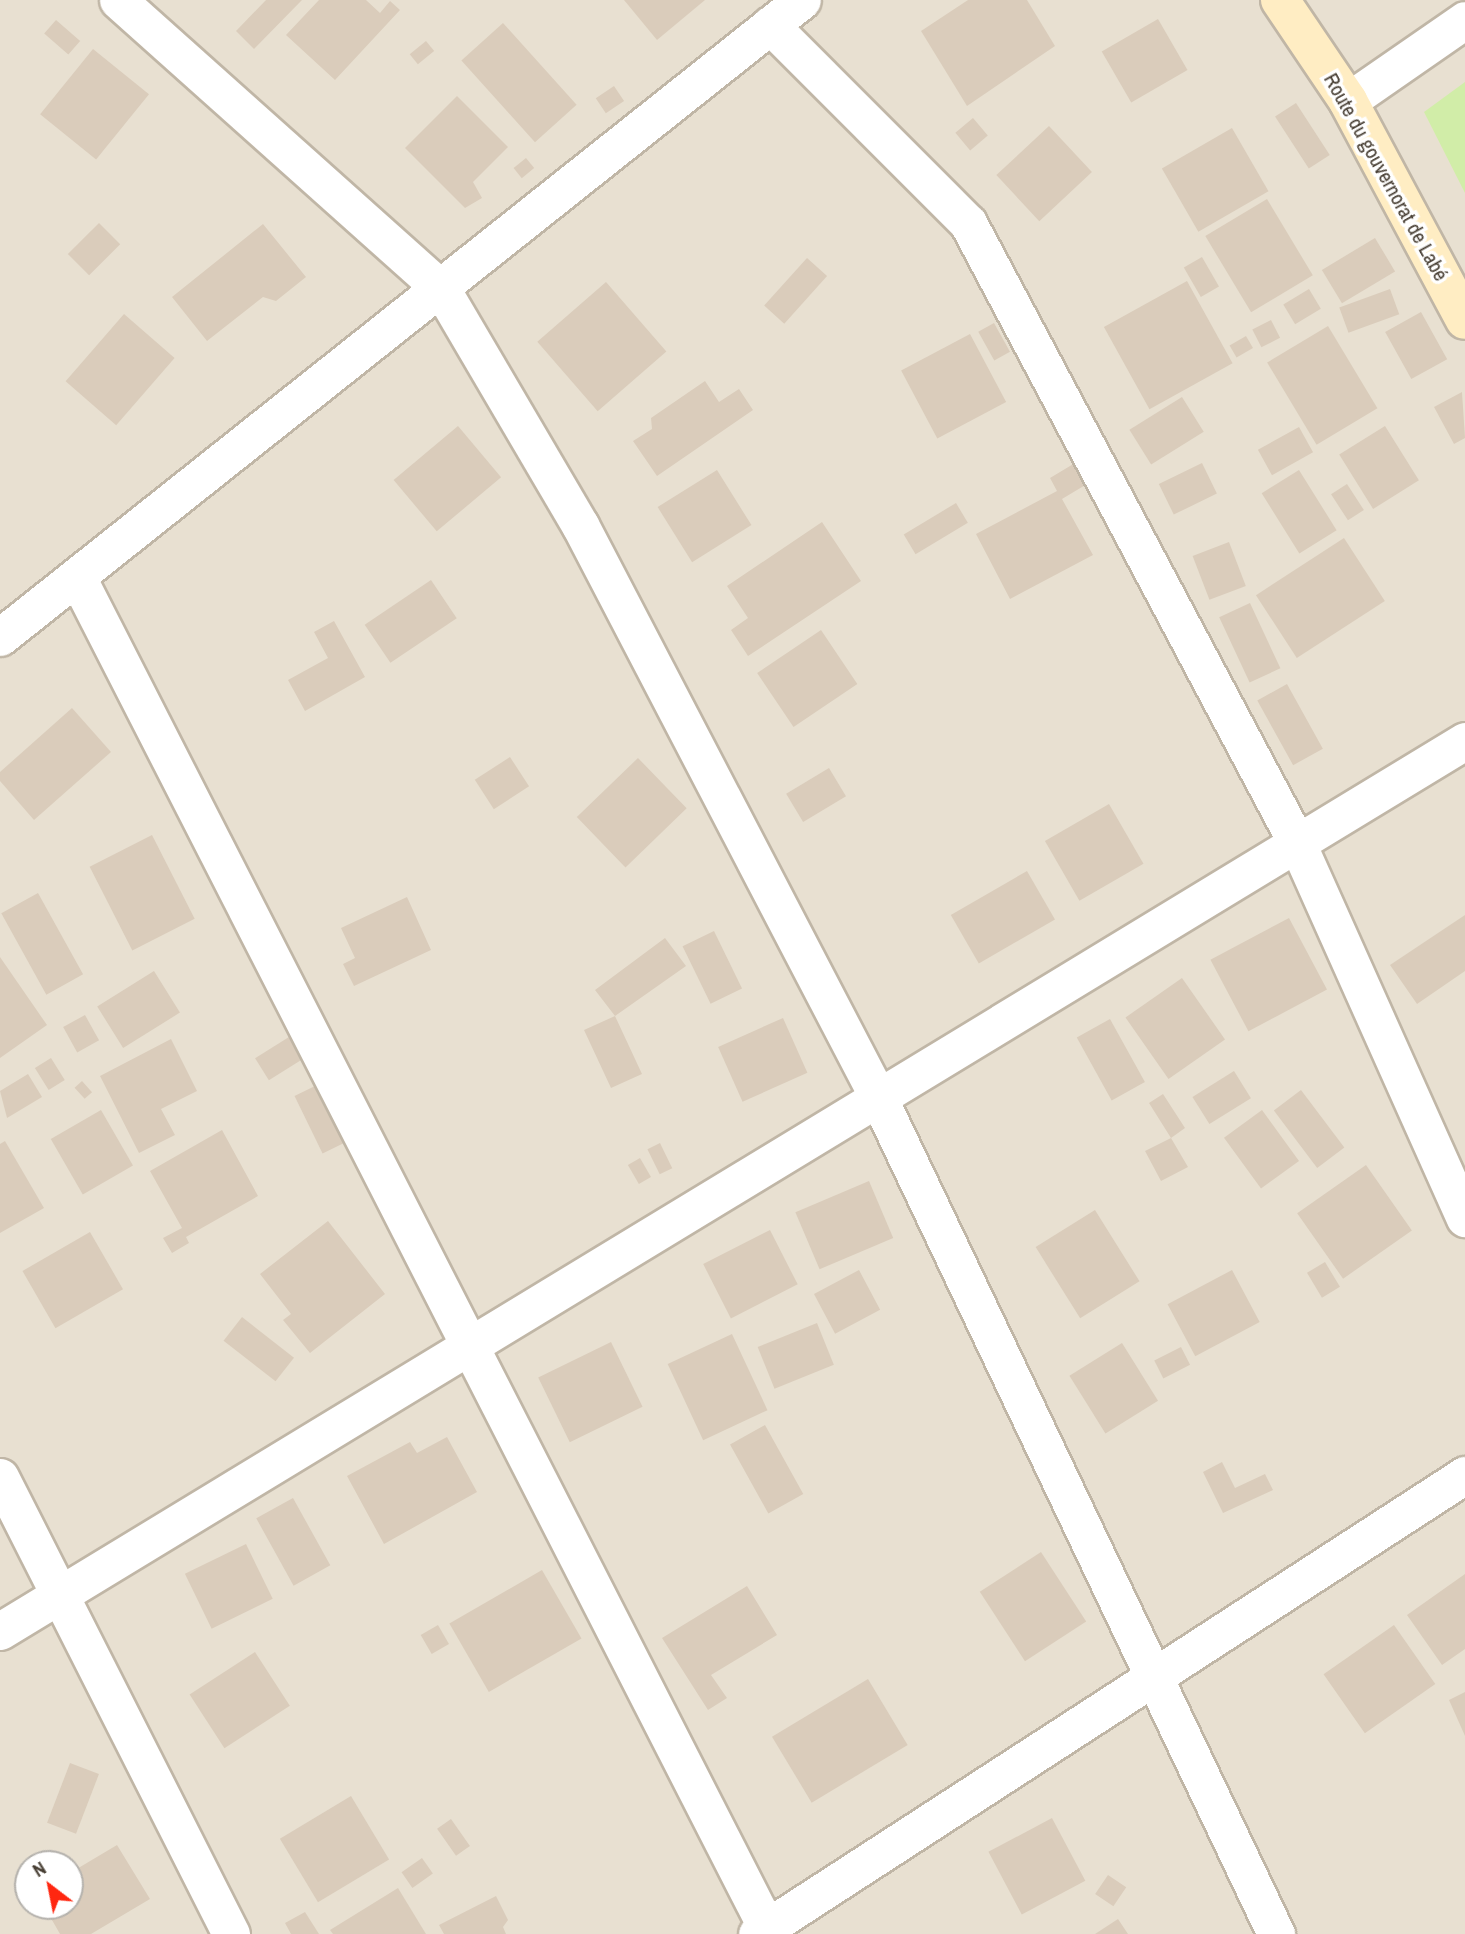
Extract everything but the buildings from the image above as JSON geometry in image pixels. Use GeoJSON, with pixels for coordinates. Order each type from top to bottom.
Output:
{"type":"FeatureCollection","features":[{"type":"Feature","properties":{"kind":"street"},"geometry":{"type":"LineString","coordinates":[[117,0],[442,290],[580,525],[879,1099],[1276,1934]]}},
{"type":"Feature","properties":{"kind":"street"},"geometry":{"type":"LineString","coordinates":[[0,637],[442,290],[802,0]]}},
{"type":"Feature","properties":{"kind":"street","name":"Route du gouvernorat de Labé"},"geometry":{"type":"LineString","coordinates":[[1280,0],[1348,101],[1465,320]]}},
{"type":"Feature","properties":{"kind":"street"},"geometry":{"type":"LineString","coordinates":[[1348,101],[1465,20]]}},
{"type":"Feature","properties":{"kind":"street"},"geometry":{"type":"LineString","coordinates":[[770,25],[968,223],[1297,843],[1465,1218]]}},
{"type":"Feature","properties":{"kind":"street"},"geometry":{"type":"LineString","coordinates":[[76,577],[469,1345],[764,1932],[1465,1475]]}},
{"type":"Feature","properties":{"kind":"street"},"geometry":{"type":"LineString","coordinates":[[0,1631],[1465,741]]}},
{"type":"Feature","properties":{"kind":"street"},"geometry":{"type":"LineString","coordinates":[[0,1477],[61,1593],[231,1934]]}},
{"type":"Feature","properties":{"kind":"shaded area"},"geometry":{"type":"Polygon","coordinates":[[[0,0],[1465,0],[1465,1934],[0,1934],[0,0]]]}},
{"type":"Feature","properties":{"kind":"green space"},"geometry":{"type":"Polygon","coordinates":[[[1465,82],[1465,193],[1424,112],[1465,82]]]}}]}
